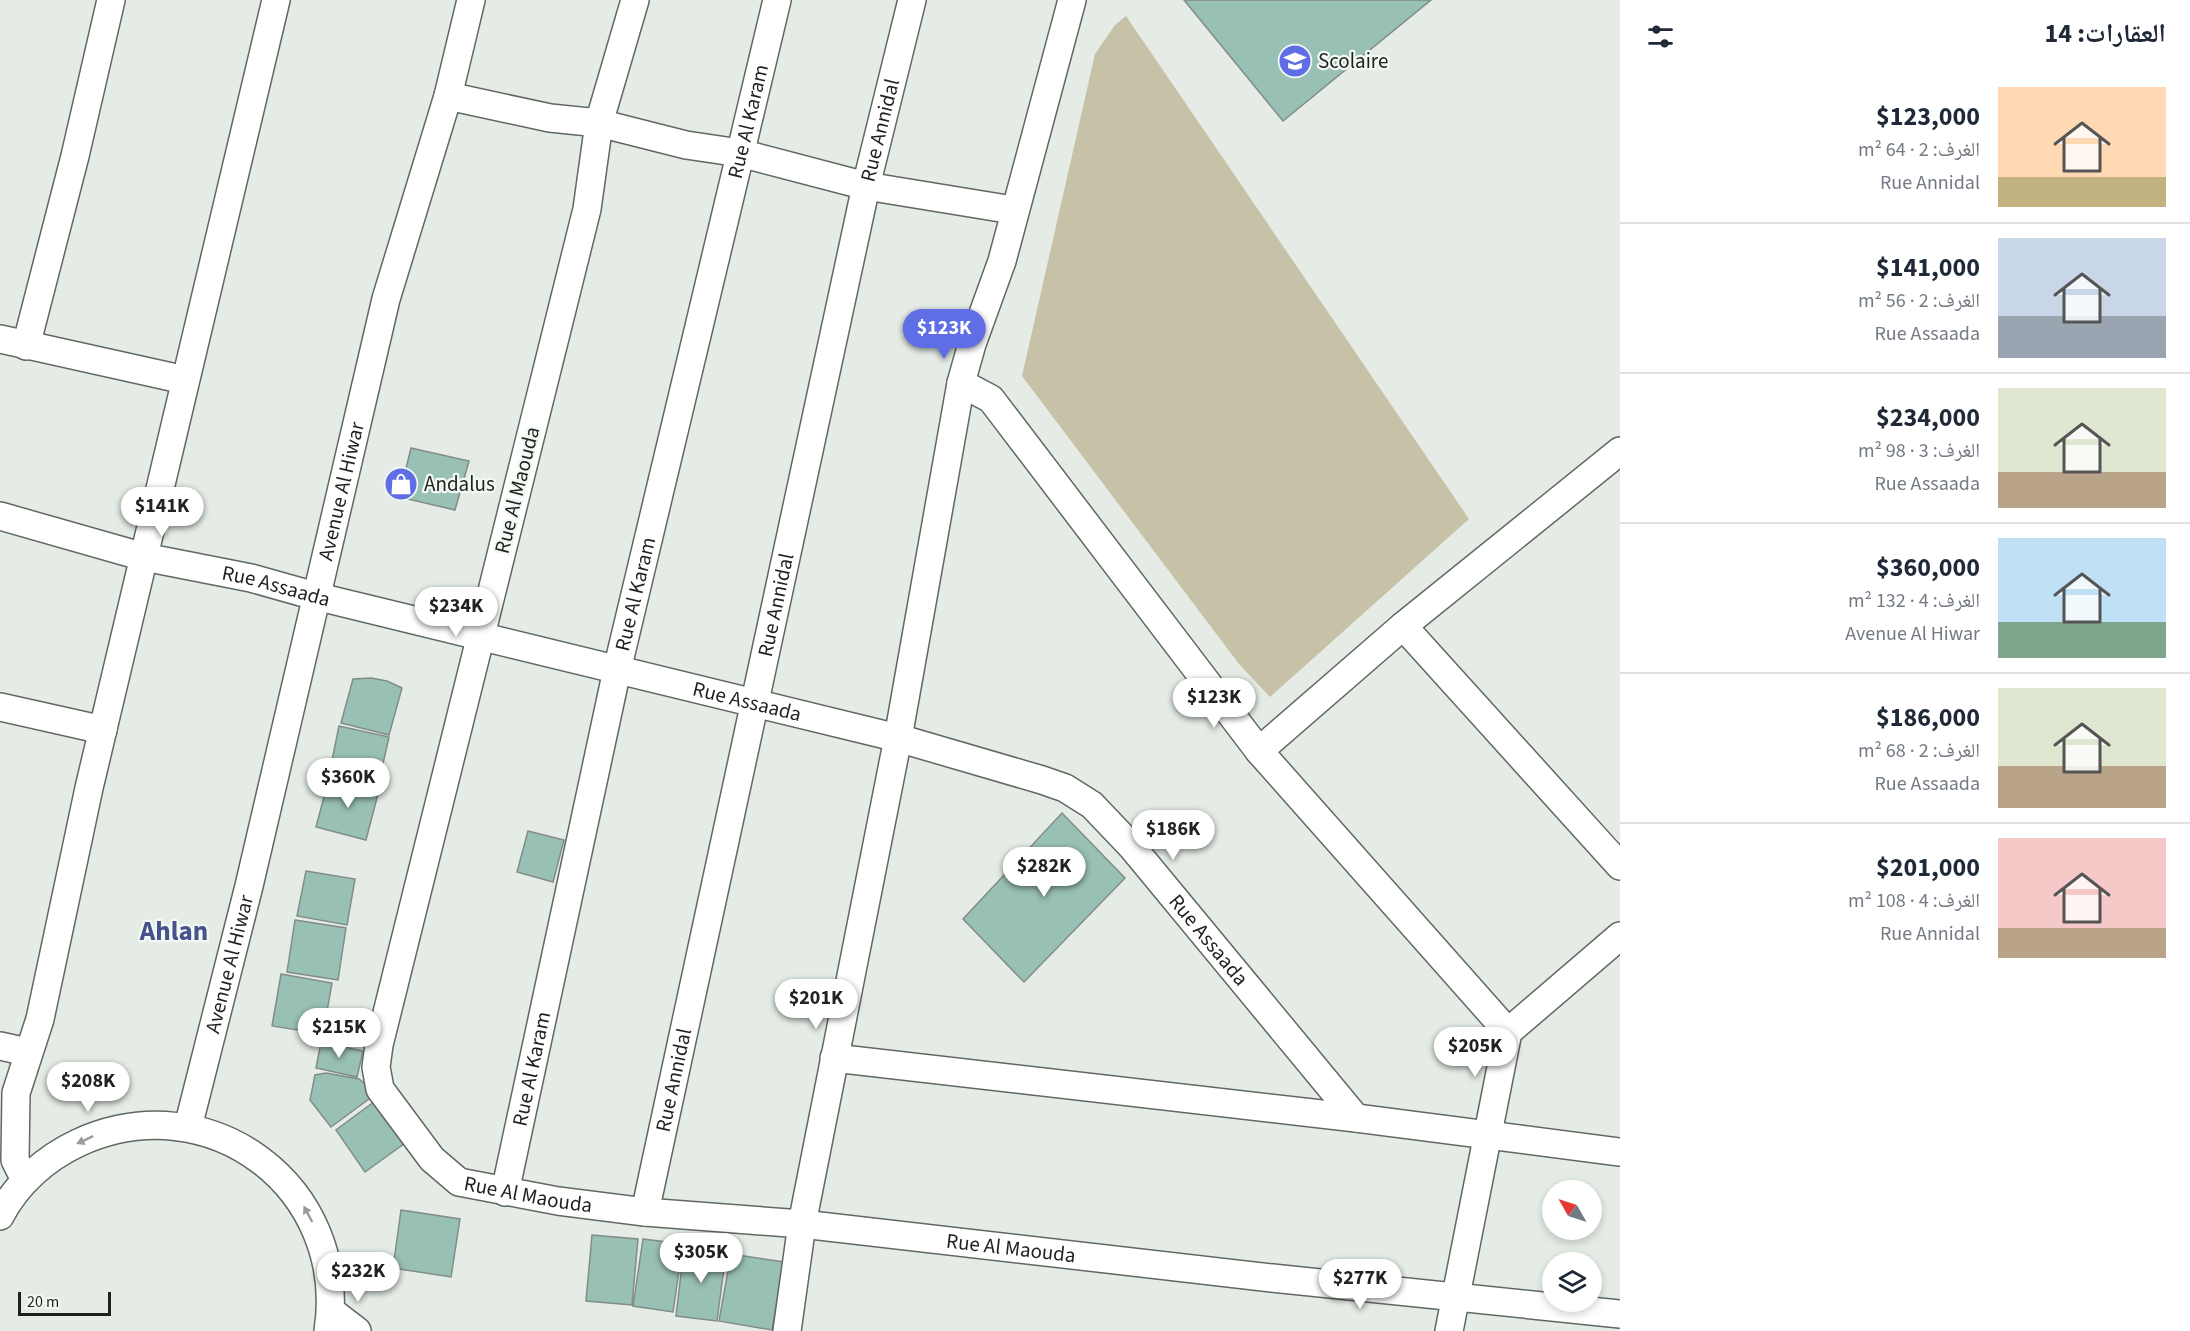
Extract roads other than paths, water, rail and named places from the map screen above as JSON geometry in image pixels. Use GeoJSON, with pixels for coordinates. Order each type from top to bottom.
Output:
{"type":"FeatureCollection","features":[{"type":"Feature","properties":{"kind":"street"},"geometry":{"type":"LineString","coordinates":[[26,345],[75,156],[111,0]]}},
{"type":"Feature","properties":{"kind":"street"},"geometry":{"type":"LineString","coordinates":[[25,1180],[15,1160],[16,1094],[27,1052],[40,1019],[103,730],[276,0]]}},
{"type":"Feature","properties":{"kind":"street","name":"Avenue Al Hiwar"},"geometry":{"type":"LineString","coordinates":[[188,1127],[249,886],[386,299],[448,96],[471,0]]}},
{"type":"Feature","properties":{"kind":"street","name":"Rue Al Maouda"},"geometry":{"type":"LineString","coordinates":[[635,0],[599,123],[587,209],[418,879],[376,1067],[380,1089],[432,1159],[459,1182],[505,1192],[645,1212],[802,1224],[1454,1298],[1620,1314]]}},
{"type":"Feature","properties":{"kind":"street","name":"Rue Al Karam"},"geometry":{"type":"LineString","coordinates":[[505,1192],[617,670],[777,0]]}},
{"type":"Feature","properties":{"kind":"street","name":"Rue Annidal"},"geometry":{"type":"LineString","coordinates":[[645,1212],[866,186],[912,0]]}},
{"type":"Feature","properties":{"kind":"street"},"geometry":{"type":"LineString","coordinates":[[787,1331],[802,1224],[898,738],[962,383],[972,344],[1002,261],[1013,210],[1072,0]]}},
{"type":"Feature","properties":{"kind":"street"},"geometry":{"type":"LineString","coordinates":[[448,96],[550,118],[599,123],[686,145],[740,153],[866,186],[1013,210]]}},
{"type":"Feature","properties":{"kind":"street"},"geometry":{"type":"LineString","coordinates":[[0,339],[185,380]]}},
{"type":"Feature","properties":{"kind":"street"},"geometry":{"type":"LineString","coordinates":[[962,383],[991,399],[1259,751],[1508,1032]]}},
{"type":"Feature","properties":{"kind":"street"},"geometry":{"type":"LineString","coordinates":[[1259,751],[1403,626],[1620,451]]}},
{"type":"Feature","properties":{"kind":"street","name":"Rue Assaada"},"geometry":{"type":"LineString","coordinates":[[0,516],[144,557],[251,578],[315,596],[898,738],[1065,788],[1092,805],[1132,848],[1356,1118]]}},
{"type":"Feature","properties":{"kind":"street"},"geometry":{"type":"LineString","coordinates":[[1403,626],[1620,866]]}},
{"type":"Feature","properties":{"kind":"street"},"geometry":{"type":"LineString","coordinates":[[0,707],[103,730]]}},
{"type":"Feature","properties":{"kind":"street"},"geometry":{"type":"LineString","coordinates":[[1449,1331],[1486,1134],[1508,1032],[1620,936]]}},
{"type":"Feature","properties":{"kind":"street"},"geometry":{"type":"LineString","coordinates":[[0,1046],[27,1052]]}},
{"type":"Feature","properties":{"kind":"street"},"geometry":{"type":"LineString","coordinates":[[834,1058],[1356,1118],[1620,1152]]}},
{"type":"Feature","properties":{"kind":"street"},"geometry":{"type":"LineString","coordinates":[[1,1212],[25,1180],[60,1151],[100,1132],[144,1124],[188,1127],[223,1137],[255,1155],[283,1178],[305,1207],[321,1240],[330,1275],[330,1321],[357,1331]]}},
{"type":"Feature","properties":{"kind":"place","name":"Scolaire"},"geometry":{"type":"Point","coordinates":[1295,61]}},
{"type":"Feature","properties":{"kind":"place","name":"Andalus"},"geometry":{"type":"Point","coordinates":[401,484]}},
{"type":"Feature","properties":{"kind":"district","name":"Ahlan"},"geometry":{"type":"Point","coordinates":[174,931]}}]}
